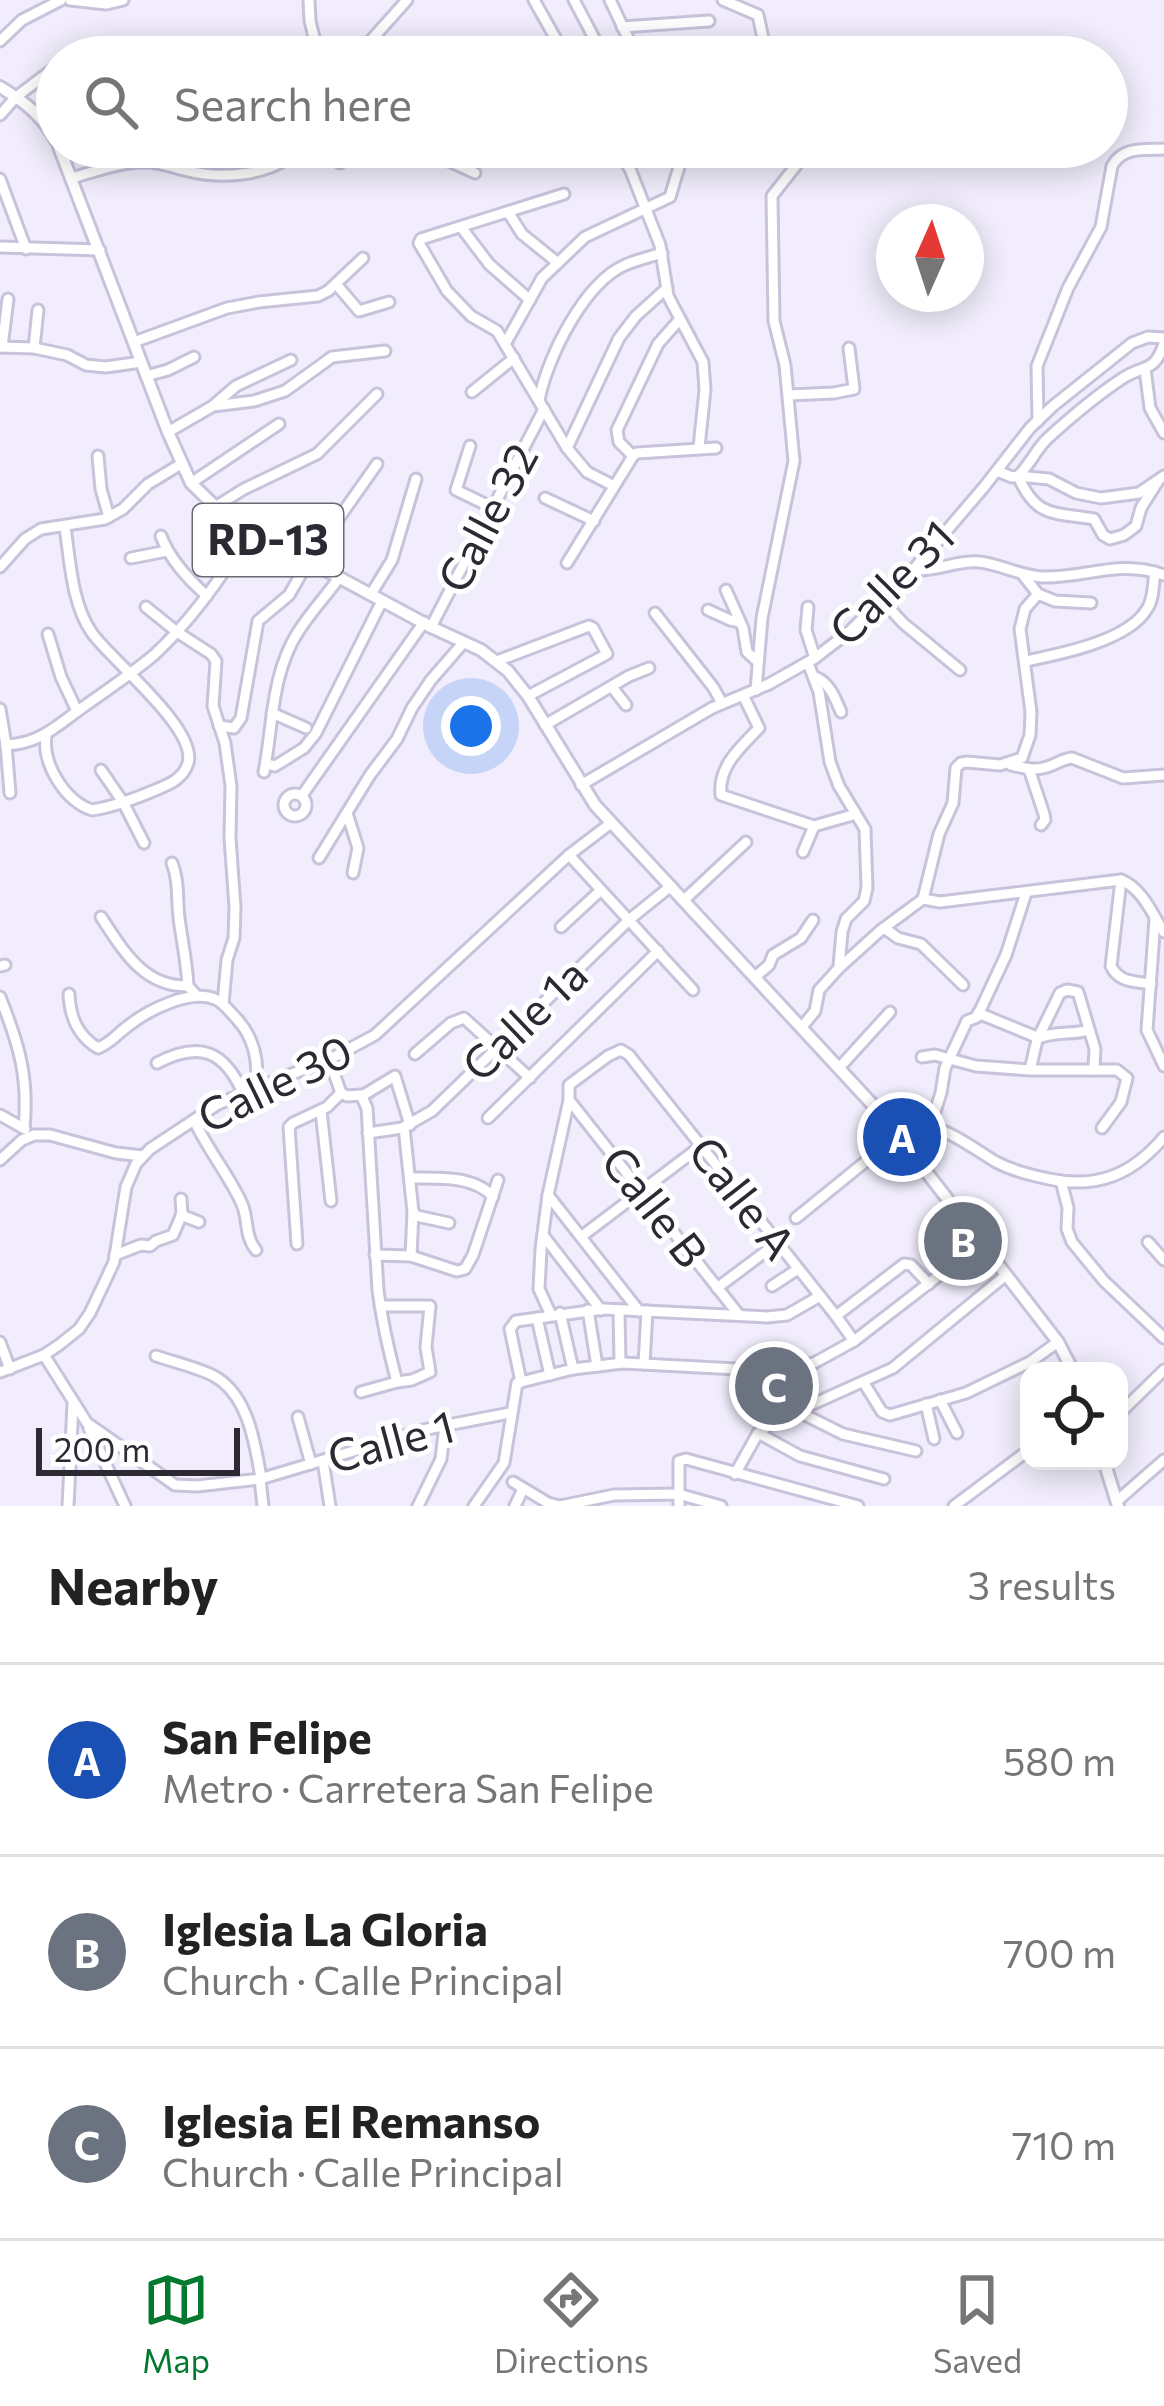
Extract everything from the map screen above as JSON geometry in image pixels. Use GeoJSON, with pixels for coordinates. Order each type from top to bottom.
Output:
{"type":"FeatureCollection","features":[{"type":"Feature","properties":{"kind":"main road","name":"RD-13"},"geometry":{"type":"LineString","coordinates":[[0,87],[36,113]]}},
{"type":"Feature","properties":{"kind":"main road","name":"RD-13"},"geometry":{"type":"LineString","coordinates":[[67,168],[191,484],[225,516],[250,531],[464,642],[508,670],[610,823],[897,1136],[1058,1342],[1068,1362]]}},
{"type":"Feature","properties":{"kind":"main road"},"geometry":{"type":"LineString","coordinates":[[1107,1470],[1119,1501]]}},
{"type":"Feature","properties":{"kind":"street"},"geometry":{"type":"LineString","coordinates":[[0,41],[22,20],[61,0]]}},
{"type":"Feature","properties":{"kind":"street"},"geometry":{"type":"LineString","coordinates":[[70,0],[106,4],[122,0]]}},
{"type":"Feature","properties":{"kind":"street"},"geometry":{"type":"LineString","coordinates":[[309,0],[314,36]]}},
{"type":"Feature","properties":{"kind":"street"},"geometry":{"type":"LineString","coordinates":[[375,36],[407,0]]}},
{"type":"Feature","properties":{"kind":"street"},"geometry":{"type":"LineString","coordinates":[[534,0],[554,36]]}},
{"type":"Feature","properties":{"kind":"street"},"geometry":{"type":"LineString","coordinates":[[574,0],[593,36]]}},
{"type":"Feature","properties":{"kind":"street"},"geometry":{"type":"LineString","coordinates":[[610,0],[626,36]]}},
{"type":"Feature","properties":{"kind":"street"},"geometry":{"type":"LineString","coordinates":[[723,0],[754,5],[763,36]]}},
{"type":"Feature","properties":{"kind":"street"},"geometry":{"type":"LineString","coordinates":[[622,27],[709,21]]}},
{"type":"Feature","properties":{"kind":"street"},"geometry":{"type":"LineString","coordinates":[[0,115],[36,82]]}},
{"type":"Feature","properties":{"kind":"street"},"geometry":{"type":"LineString","coordinates":[[1128,152],[1164,149]]}},
{"type":"Feature","properties":{"kind":"street"},"geometry":{"type":"LineString","coordinates":[[71,178],[114,168]]}},
{"type":"Feature","properties":{"kind":"street"},"geometry":{"type":"LineString","coordinates":[[175,168],[226,176],[260,169]]}},
{"type":"Feature","properties":{"kind":"street"},"geometry":{"type":"LineString","coordinates":[[464,168],[475,173]]}},
{"type":"Feature","properties":{"kind":"street"},"geometry":{"type":"LineString","coordinates":[[629,168],[662,253],[668,296],[703,362],[699,448]]}},
{"type":"Feature","properties":{"kind":"street"},"geometry":{"type":"LineString","coordinates":[[506,344],[542,278],[585,237],[670,197],[679,168]]}},
{"type":"Feature","properties":{"kind":"street"},"geometry":{"type":"LineString","coordinates":[[756,689],[762,618],[794,461],[789,394],[774,320],[772,196],[794,168]]}},
{"type":"Feature","properties":{"kind":"street"},"geometry":{"type":"LineString","coordinates":[[1038,421],[1036,366],[1068,288],[1101,227],[1112,168]]}},
{"type":"Feature","properties":{"kind":"street"},"geometry":{"type":"LineString","coordinates":[[0,179],[26,249]]}},
{"type":"Feature","properties":{"kind":"street"},"geometry":{"type":"LineString","coordinates":[[564,194],[418,243],[447,291],[471,316],[497,331],[567,448],[587,472],[614,486]]}},
{"type":"Feature","properties":{"kind":"street"},"geometry":{"type":"LineString","coordinates":[[508,212],[523,234],[558,263]]}},
{"type":"Feature","properties":{"kind":"street"},"geometry":{"type":"LineString","coordinates":[[461,227],[489,264],[530,300]]}},
{"type":"Feature","properties":{"kind":"street"},"geometry":{"type":"LineString","coordinates":[[0,247],[100,250]]}},
{"type":"Feature","properties":{"kind":"street","name":"Calle 32"},"geometry":{"type":"LineString","coordinates":[[303,794],[428,624],[493,508],[541,404],[542,383],[591,292],[621,266],[662,253]]}},
{"type":"Feature","properties":{"kind":"street"},"geometry":{"type":"LineString","coordinates":[[134,342],[227,308],[319,296],[363,258]]}},
{"type":"Feature","properties":{"kind":"street"},"geometry":{"type":"LineString","coordinates":[[336,284],[359,311],[389,302]]}},
{"type":"Feature","properties":{"kind":"street"},"geometry":{"type":"LineString","coordinates":[[567,448],[619,338],[667,288]]}},
{"type":"Feature","properties":{"kind":"street"},"geometry":{"type":"LineString","coordinates":[[8,299],[1,347],[34,348],[67,355],[86,365],[141,362]]}},
{"type":"Feature","properties":{"kind":"street"},"geometry":{"type":"LineString","coordinates":[[34,348],[38,310]]}},
{"type":"Feature","properties":{"kind":"street"},"geometry":{"type":"LineString","coordinates":[[633,456],[619,442],[617,430],[658,344],[680,319]]}},
{"type":"Feature","properties":{"kind":"street","name":"Calle 31"},"geometry":{"type":"LineString","coordinates":[[581,785],[722,703],[812,660],[914,570],[1038,421],[1132,343],[1148,338],[1164,341]]}},
{"type":"Feature","properties":{"kind":"street"},"geometry":{"type":"LineString","coordinates":[[1018,476],[1045,441],[1123,378],[1152,367],[1164,341]]}},
{"type":"Feature","properties":{"kind":"street"},"geometry":{"type":"LineString","coordinates":[[789,394],[854,389],[849,348]]}},
{"type":"Feature","properties":{"kind":"street"},"geometry":{"type":"LineString","coordinates":[[212,406],[272,397],[334,356],[385,351]]}},
{"type":"Feature","properties":{"kind":"street"},"geometry":{"type":"LineString","coordinates":[[146,376],[194,357]]}},
{"type":"Feature","properties":{"kind":"street"},"geometry":{"type":"LineString","coordinates":[[472,392],[514,358]]}},
{"type":"Feature","properties":{"kind":"street"},"geometry":{"type":"LineString","coordinates":[[168,432],[236,386],[291,361]]}},
{"type":"Feature","properties":{"kind":"street"},"geometry":{"type":"LineString","coordinates":[[1144,369],[1150,408],[1164,433]]}},
{"type":"Feature","properties":{"kind":"street"},"geometry":{"type":"LineString","coordinates":[[215,507],[317,454],[377,394]]}},
{"type":"Feature","properties":{"kind":"street"},"geometry":{"type":"LineString","coordinates":[[191,484],[279,424]]}},
{"type":"Feature","properties":{"kind":"street"},"geometry":{"type":"LineString","coordinates":[[470,446],[456,490],[493,508]]}},
{"type":"Feature","properties":{"kind":"street"},"geometry":{"type":"LineString","coordinates":[[566,563],[633,456],[716,448]]}},
{"type":"Feature","properties":{"kind":"street"},"geometry":{"type":"LineString","coordinates":[[98,456],[109,518]]}},
{"type":"Feature","properties":{"kind":"street"},"geometry":{"type":"LineString","coordinates":[[0,567],[41,529],[109,518],[148,484],[181,464]]}},
{"type":"Feature","properties":{"kind":"street"},"geometry":{"type":"LineString","coordinates":[[219,726],[237,725],[259,621],[289,595],[377,464]]}},
{"type":"Feature","properties":{"kind":"street"},"geometry":{"type":"LineString","coordinates":[[997,471],[1012,477],[1049,479],[1076,493],[1101,497],[1138,493],[1161,478]]}},
{"type":"Feature","properties":{"kind":"street"},"geometry":{"type":"LineString","coordinates":[[1018,476],[1034,504],[1094,519],[1110,539],[1136,526],[1141,508],[1161,478]]}},
{"type":"Feature","properties":{"kind":"street"},"geometry":{"type":"LineString","coordinates":[[339,578],[296,634],[277,686],[265,768],[304,748],[316,734],[392,560],[416,479]]}},
{"type":"Feature","properties":{"kind":"street"},"geometry":{"type":"LineString","coordinates":[[545,498],[594,521]]}},
{"type":"Feature","properties":{"kind":"street"},"geometry":{"type":"LineString","coordinates":[[46,736],[48,760],[72,800],[92,809],[173,783],[188,763],[188,745],[131,673],[101,645],[82,615],[64,527]]}},
{"type":"Feature","properties":{"kind":"street"},"geometry":{"type":"LineString","coordinates":[[6,745],[46,736],[131,673],[177,632],[226,572],[250,531]]}},
{"type":"Feature","properties":{"kind":"street"},"geometry":{"type":"LineString","coordinates":[[161,536],[166,551],[207,596]]}},
{"type":"Feature","properties":{"kind":"street"},"geometry":{"type":"LineString","coordinates":[[131,558],[166,551]]}},
{"type":"Feature","properties":{"kind":"street"},"geometry":{"type":"LineString","coordinates":[[914,570],[980,562],[1045,577],[1117,567],[1159,573],[1144,614],[1115,635],[1026,661]]}},
{"type":"Feature","properties":{"kind":"street"},"geometry":{"type":"LineString","coordinates":[[1023,575],[1038,594],[1055,601],[1090,603]]}},
{"type":"Feature","properties":{"kind":"street"},"geometry":{"type":"LineString","coordinates":[[726,590],[747,652],[758,662]]}},
{"type":"Feature","properties":{"kind":"street"},"geometry":{"type":"LineString","coordinates":[[1006,763],[1022,758],[1030,735],[1020,628],[1025,609],[1038,594]]}},
{"type":"Feature","properties":{"kind":"street"},"geometry":{"type":"LineString","coordinates":[[881,600],[960,670]]}},
{"type":"Feature","properties":{"kind":"street"},"geometry":{"type":"LineString","coordinates":[[146,607],[216,661],[213,706],[227,753],[234,938],[223,1004]]}},
{"type":"Feature","properties":{"kind":"street"},"geometry":{"type":"LineString","coordinates":[[808,608],[806,630],[830,762],[865,829],[867,888],[863,901],[846,919],[839,968]]}},
{"type":"Feature","properties":{"kind":"street"},"geometry":{"type":"LineString","coordinates":[[708,610],[740,622]]}},
{"type":"Feature","properties":{"kind":"street"},"geometry":{"type":"LineString","coordinates":[[655,613],[722,703]]}},
{"type":"Feature","properties":{"kind":"street"},"geometry":{"type":"LineString","coordinates":[[497,661],[593,628],[607,655],[528,696]]}},
{"type":"Feature","properties":{"kind":"street"},"geometry":{"type":"LineString","coordinates":[[48,634],[77,711]]}},
{"type":"Feature","properties":{"kind":"street"},"geometry":{"type":"LineString","coordinates":[[319,858],[430,680],[464,642]]}},
{"type":"Feature","properties":{"kind":"street"},"geometry":{"type":"LineString","coordinates":[[544,724],[649,668]]}},
{"type":"Feature","properties":{"kind":"street"},"geometry":{"type":"LineString","coordinates":[[815,676],[824,680],[842,712]]}},
{"type":"Feature","properties":{"kind":"street"},"geometry":{"type":"LineString","coordinates":[[612,687],[626,705]]}},
{"type":"Feature","properties":{"kind":"street"},"geometry":{"type":"LineString","coordinates":[[743,694],[759,728],[730,759],[719,793],[814,826],[856,814]]}},
{"type":"Feature","properties":{"kind":"street"},"geometry":{"type":"LineString","coordinates":[[584,703],[594,717]]}},
{"type":"Feature","properties":{"kind":"street"},"geometry":{"type":"LineString","coordinates":[[0,709],[10,793]]}},
{"type":"Feature","properties":{"kind":"street"},"geometry":{"type":"LineString","coordinates":[[272,713],[306,728]]}},
{"type":"Feature","properties":{"kind":"street"},"geometry":{"type":"LineString","coordinates":[[802,1028],[815,1011],[819,990],[839,968],[923,899],[939,833],[953,803],[956,768],[967,762],[1029,769],[1072,758],[1123,778],[1164,776]]}},
{"type":"Feature","properties":{"kind":"street"},"geometry":{"type":"LineString","coordinates":[[1029,769],[1044,814],[1041,825]]}},
{"type":"Feature","properties":{"kind":"street"},"geometry":{"type":"LineString","coordinates":[[101,770],[145,843]]}},
{"type":"Feature","properties":{"kind":"street"},"geometry":{"type":"LineString","coordinates":[[347,813],[358,848],[353,873]]}},
{"type":"Feature","properties":{"kind":"street","name":"Calle 30"},"geometry":{"type":"LineString","coordinates":[[143,1156],[218,1103],[360,1045],[610,823]]}},
{"type":"Feature","properties":{"kind":"street"},"geometry":{"type":"LineString","coordinates":[[803,852],[814,826]]}},
{"type":"Feature","properties":{"kind":"street"},"geometry":{"type":"LineString","coordinates":[[683,899],[746,842]]}},
{"type":"Feature","properties":{"kind":"street"},"geometry":{"type":"LineString","coordinates":[[569,855],[693,990]]}},
{"type":"Feature","properties":{"kind":"street"},"geometry":{"type":"LineString","coordinates":[[172,863],[178,877],[188,986],[197,996]]}},
{"type":"Feature","properties":{"kind":"street"},"geometry":{"type":"LineString","coordinates":[[923,899],[940,902],[1121,880],[1143,898],[1164,932]]}},
{"type":"Feature","properties":{"kind":"street"},"geometry":{"type":"LineString","coordinates":[[1121,880],[1112,966],[1121,979],[1151,984]]}},
{"type":"Feature","properties":{"kind":"street","name":"Calle 1a"},"geometry":{"type":"LineString","coordinates":[[368,1133],[407,1126],[432,1111],[630,919],[671,886]]}},
{"type":"Feature","properties":{"kind":"street"},"geometry":{"type":"LineString","coordinates":[[561,927],[601,890]]}},
{"type":"Feature","properties":{"kind":"street"},"geometry":{"type":"LineString","coordinates":[[930,1126],[949,1059],[1006,955],[1026,893]]}},
{"type":"Feature","properties":{"kind":"street"},"geometry":{"type":"LineString","coordinates":[[100,917],[143,972],[175,987],[188,986]]}},
{"type":"Feature","properties":{"kind":"street"},"geometry":{"type":"LineString","coordinates":[[1155,919],[1147,1030],[1163,1062]]}},
{"type":"Feature","properties":{"kind":"street"},"geometry":{"type":"LineString","coordinates":[[755,976],[769,965],[772,955],[801,938],[813,920]]}},
{"type":"Feature","properties":{"kind":"street"},"geometry":{"type":"LineString","coordinates":[[884,928],[898,938],[921,944],[963,985]]}},
{"type":"Feature","properties":{"kind":"street"},"geometry":{"type":"LineString","coordinates":[[488,1118],[658,951]]}},
{"type":"Feature","properties":{"kind":"street"},"geometry":{"type":"LineString","coordinates":[[1030,1070],[1039,1038],[1060,993],[1067,990],[1078,992],[1090,1030],[1095,1049],[1090,1070]]}},
{"type":"Feature","properties":{"kind":"street"},"geometry":{"type":"LineString","coordinates":[[69,994],[74,1021],[98,1048],[142,1015],[197,996],[215,999],[247,1029],[256,1055],[255,1088]]}},
{"type":"Feature","properties":{"kind":"street"},"geometry":{"type":"LineString","coordinates":[[0,997],[14,1031],[26,1086],[24,1128]]}},
{"type":"Feature","properties":{"kind":"street"},"geometry":{"type":"LineString","coordinates":[[839,1068],[890,1012]]}},
{"type":"Feature","properties":{"kind":"street"},"geometry":{"type":"LineString","coordinates":[[978,1013],[1039,1038],[1090,1030]]}},
{"type":"Feature","properties":{"kind":"street"},"geometry":{"type":"LineString","coordinates":[[415,1054],[458,1018],[469,1021],[530,1078]]}},
{"type":"Feature","properties":{"kind":"street","name":"Calle A"},"geometry":{"type":"LineString","coordinates":[[569,1100],[569,1085],[580,1076],[616,1051],[629,1055],[854,1341]]}},
{"type":"Feature","properties":{"kind":"street"},"geometry":{"type":"LineString","coordinates":[[157,1063],[179,1053],[209,1053],[231,1070],[243,1093]]}},
{"type":"Feature","properties":{"kind":"street"},"geometry":{"type":"LineString","coordinates":[[922,1057],[1030,1070],[1117,1070],[1127,1078],[1121,1102],[1102,1129]]}},
{"type":"Feature","properties":{"kind":"street"},"geometry":{"type":"LineString","coordinates":[[329,1059],[341,1093],[347,1096],[362,1096],[395,1076],[407,1126],[411,1256]]}},
{"type":"Feature","properties":{"kind":"street"},"geometry":{"type":"LineString","coordinates":[[297,1244],[290,1127],[321,1111],[341,1093]]}},
{"type":"Feature","properties":{"kind":"street"},"geometry":{"type":"LineString","coordinates":[[362,1096],[367,1108],[380,1306],[397,1382]]}},
{"type":"Feature","properties":{"kind":"street"},"geometry":{"type":"LineString","coordinates":[[569,1100],[548,1195],[539,1289],[555,1314],[573,1369]]}},
{"type":"Feature","properties":{"kind":"street","name":"Calle B"},"geometry":{"type":"LineString","coordinates":[[569,1100],[739,1315]]}},
{"type":"Feature","properties":{"kind":"street"},"geometry":{"type":"LineString","coordinates":[[321,1111],[331,1201]]}},
{"type":"Feature","properties":{"kind":"street"},"geometry":{"type":"LineString","coordinates":[[0,1115],[34,1135]]}},
{"type":"Feature","properties":{"kind":"street"},"geometry":{"type":"LineString","coordinates":[[194,1120],[241,1202],[247,1234],[256,1250]]}},
{"type":"Feature","properties":{"kind":"street"},"geometry":{"type":"LineString","coordinates":[[796,1218],[916,1125],[962,1140],[1010,1169],[1061,1181],[1100,1182],[1160,1148],[1164,1137]]}},
{"type":"Feature","properties":{"kind":"street"},"geometry":{"type":"LineString","coordinates":[[0,1160],[34,1135],[64,1137],[143,1156]]}},
{"type":"Feature","properties":{"kind":"street"},"geometry":{"type":"LineString","coordinates":[[583,1236],[700,1146]]}},
{"type":"Feature","properties":{"kind":"street"},"geometry":{"type":"LineString","coordinates":[[0,1342],[5,1371],[44,1354],[79,1329],[116,1255],[126,1187],[143,1156]]}},
{"type":"Feature","properties":{"kind":"street"},"geometry":{"type":"LineString","coordinates":[[410,1178],[473,1184],[493,1196]]}},
{"type":"Feature","properties":{"kind":"street"},"geometry":{"type":"LineString","coordinates":[[375,1255],[411,1256],[457,1271],[469,1267],[498,1180]]}},
{"type":"Feature","properties":{"kind":"street"},"geometry":{"type":"LineString","coordinates":[[1061,1181],[1072,1242],[1104,1281],[1164,1339]]}},
{"type":"Feature","properties":{"kind":"street"},"geometry":{"type":"LineString","coordinates":[[548,1195],[643,1311],[644,1364]]}},
{"type":"Feature","properties":{"kind":"street"},"geometry":{"type":"LineString","coordinates":[[116,1255],[173,1234],[181,1215],[181,1198]]}},
{"type":"Feature","properties":{"kind":"street"},"geometry":{"type":"LineString","coordinates":[[413,1213],[448,1223]]}},
{"type":"Feature","properties":{"kind":"street"},"geometry":{"type":"LineString","coordinates":[[181,1215],[199,1222]]}},
{"type":"Feature","properties":{"kind":"street"},"geometry":{"type":"LineString","coordinates":[[543,1235],[601,1310]]}},
{"type":"Feature","properties":{"kind":"street"},"geometry":{"type":"LineString","coordinates":[[717,1288],[777,1243]]}},
{"type":"Feature","properties":{"kind":"street"},"geometry":{"type":"LineString","coordinates":[[519,1383],[573,1369],[620,1364],[780,1370],[814,1364],[854,1341],[981,1243]]}},
{"type":"Feature","properties":{"kind":"street"},"geometry":{"type":"LineString","coordinates":[[1148,1243],[1164,1260]]}},
{"type":"Feature","properties":{"kind":"street"},"geometry":{"type":"LineString","coordinates":[[836,1316],[904,1264],[910,1264],[929,1284]]}},
{"type":"Feature","properties":{"kind":"street"},"geometry":{"type":"LineString","coordinates":[[772,1286],[798,1269]]}},
{"type":"Feature","properties":{"kind":"street"},"geometry":{"type":"LineString","coordinates":[[735,1474],[758,1433],[893,1368],[1006,1274]]}},
{"type":"Feature","properties":{"kind":"street"},"geometry":{"type":"LineString","coordinates":[[474,1506],[504,1463],[519,1383],[509,1329],[516,1321],[588,1310],[751,1318],[787,1315],[820,1296]]}},
{"type":"Feature","properties":{"kind":"street"},"geometry":{"type":"LineString","coordinates":[[362,1392],[431,1371],[426,1343],[430,1307],[380,1306]]}},
{"type":"Feature","properties":{"kind":"street"},"geometry":{"type":"LineString","coordinates":[[588,1310],[597,1366]]}},
{"type":"Feature","properties":{"kind":"street"},"geometry":{"type":"LineString","coordinates":[[620,1310],[620,1364]]}},
{"type":"Feature","properties":{"kind":"street"},"geometry":{"type":"LineString","coordinates":[[537,1318],[550,1376]]}},
{"type":"Feature","properties":{"kind":"street"},"geometry":{"type":"LineString","coordinates":[[864,1383],[882,1412],[890,1415],[966,1393],[1030,1362],[1058,1342]]}},
{"type":"Feature","properties":{"kind":"street","name":"Calle 1"},"geometry":{"type":"LineString","coordinates":[[44,1354],[87,1423],[172,1484],[261,1479],[445,1426],[510,1414]]}},
{"type":"Feature","properties":{"kind":"street"},"geometry":{"type":"LineString","coordinates":[[156,1356],[210,1374],[232,1392],[252,1435],[263,1506]]}},
{"type":"Feature","properties":{"kind":"street"},"geometry":{"type":"LineString","coordinates":[[1128,1405],[1164,1370]]}},
{"type":"Feature","properties":{"kind":"street"},"geometry":{"type":"LineString","coordinates":[[940,1400],[957,1432]]}},
{"type":"Feature","properties":{"kind":"street"},"geometry":{"type":"LineString","coordinates":[[68,1506],[74,1401]]}},
{"type":"Feature","properties":{"kind":"street"},"geometry":{"type":"LineString","coordinates":[[926,1404],[934,1439]]}},
{"type":"Feature","properties":{"kind":"street"},"geometry":{"type":"LineString","coordinates":[[796,1411],[842,1434],[916,1451]]}},
{"type":"Feature","properties":{"kind":"street"},"geometry":{"type":"LineString","coordinates":[[298,1417],[330,1506]]}},
{"type":"Feature","properties":{"kind":"street"},"geometry":{"type":"LineString","coordinates":[[87,1423],[124,1506]]}},
{"type":"Feature","properties":{"kind":"street"},"geometry":{"type":"LineString","coordinates":[[418,1506],[442,1459],[445,1426]]}},
{"type":"Feature","properties":{"kind":"street"},"geometry":{"type":"LineString","coordinates":[[758,1433],[800,1456],[884,1479]]}},
{"type":"Feature","properties":{"kind":"street"},"geometry":{"type":"LineString","coordinates":[[957,1505],[1020,1457]]}},
{"type":"Feature","properties":{"kind":"street"},"geometry":{"type":"LineString","coordinates":[[679,1500],[679,1461],[686,1459],[858,1505]]}},
{"type":"Feature","properties":{"kind":"street"},"geometry":{"type":"LineString","coordinates":[[1131,1506],[1119,1501],[1163,1463]]}},
{"type":"Feature","properties":{"kind":"street"},"geometry":{"type":"LineString","coordinates":[[515,1506],[518,1485],[560,1506],[614,1495],[721,1506]]}},
{"type":"Feature","properties":{"kind":"place","name":"San Felipe"},"geometry":{"type":"Point","coordinates":[902,1137]}},
{"type":"Feature","properties":{"kind":"place","name":"Iglesia La Gloria"},"geometry":{"type":"Point","coordinates":[963,1241]}},
{"type":"Feature","properties":{"kind":"place","name":"Iglesia El Remanso"},"geometry":{"type":"Point","coordinates":[774,1386]}}]}
